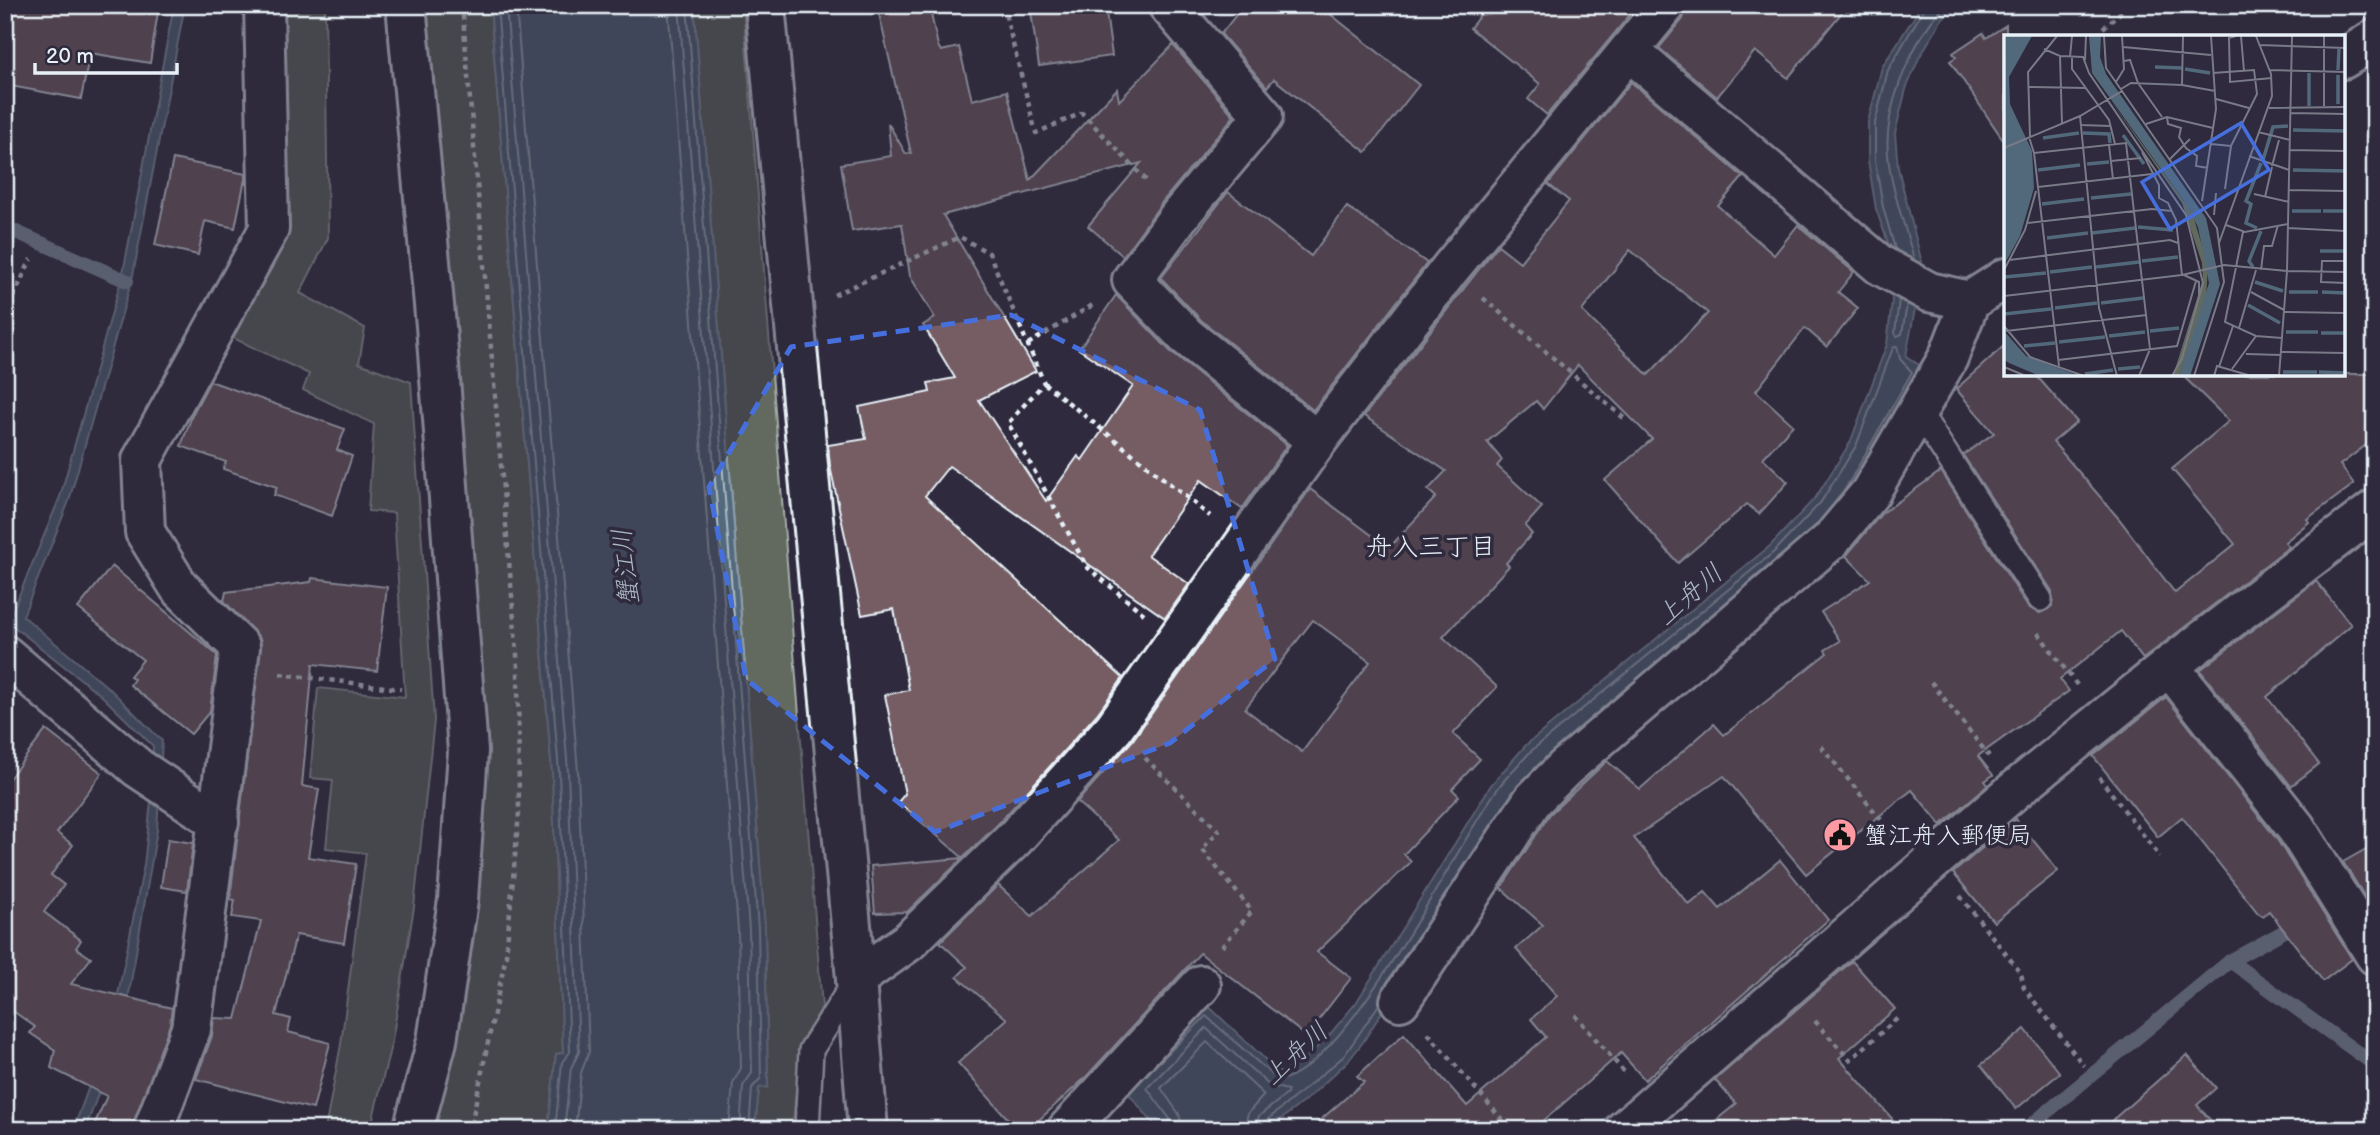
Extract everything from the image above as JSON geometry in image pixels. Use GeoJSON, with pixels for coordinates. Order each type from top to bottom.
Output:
{"type":"FeatureCollection","features":[{"type":"Feature","properties":{"kind":"street"},"geometry":{"type":"LineString","coordinates":[[153,1130],[191,1029],[240,647],[179,587],[145,532],[142,460],[269,229],[264,5]]}},
{"type":"Feature","properties":{"kind":"street"},"geometry":{"type":"LineString","coordinates":[[406,5],[436,326],[468,751],[452,938],[437,1041],[413,1130]]}},
{"type":"Feature","properties":{"kind":"street"},"geometry":{"type":"LineString","coordinates":[[765,5],[869,1130]]}},
{"type":"Feature","properties":{"kind":"street"},"geometry":{"type":"LineString","coordinates":[[1168,5],[1263,116],[1180,215],[1132,280],[1186,336],[1317,441]]}},
{"type":"Feature","properties":{"kind":"street"},"geometry":{"type":"LineString","coordinates":[[856,979],[918,932],[1014,839],[1114,727],[1317,441],[1450,269],[1667,5]]}},
{"type":"Feature","properties":{"kind":"street"},"geometry":{"type":"LineString","coordinates":[[2345,58],[2375,39]]}},
{"type":"Feature","properties":{"kind":"street"},"geometry":{"type":"LineString","coordinates":[[1629,51],[1880,265],[1929,292],[1970,301]]}},
{"type":"Feature","properties":{"kind":"street"},"geometry":{"type":"LineString","coordinates":[[1400,1000],[1534,800],[1565,768],[1830,541],[1870,493],[1948,358],[1970,301],[2004,279]]}},
{"type":"Feature","properties":{"kind":"street"},"geometry":{"type":"LineString","coordinates":[[1625,1130],[2015,790],[2169,666],[2375,509]]}},
{"type":"Feature","properties":{"kind":"street"},"geometry":{"type":"LineString","coordinates":[[5,655],[138,768],[219,822]]}},
{"type":"Feature","properties":{"kind":"street"},"geometry":{"type":"LineString","coordinates":[[2169,666],[2295,828],[2375,955]]}},
{"type":"Feature","properties":{"kind":"street"},"geometry":{"type":"LineString","coordinates":[[1067,1130],[1201,985]]}},
{"type":"Feature","properties":{"kind":"lane"},"geometry":{"type":"LineString","coordinates":[[1917,409],[2040,599]]}},
{"type":"Feature","properties":{"kind":"lane"},"geometry":{"type":"LineString","coordinates":[[807,1130],[811,1050],[856,979]]}},
{"type":"Feature","properties":{"kind":"path"},"geometry":{"type":"LineString","coordinates":[[1003,5],[1036,133],[1082,113],[1180,215]]}},
{"type":"Feature","properties":{"kind":"path"},"geometry":{"type":"LineString","coordinates":[[2103,28],[2129,5]]}},
{"type":"Feature","properties":{"kind":"path"},"geometry":{"type":"LineString","coordinates":[[792,314],[960,237],[989,254],[1044,383],[1244,543]]}},
{"type":"Feature","properties":{"kind":"path"},"geometry":{"type":"LineString","coordinates":[[5,315],[30,259]]}},
{"type":"Feature","properties":{"kind":"path"},"geometry":{"type":"LineString","coordinates":[[1450,269],[1626,420]]}},
{"type":"Feature","properties":{"kind":"path"},"geometry":{"type":"LineString","coordinates":[[1028,344],[1132,280]]}},
{"type":"Feature","properties":{"kind":"path"},"geometry":{"type":"LineString","coordinates":[[1044,383],[1008,423],[1087,567],[1174,639]]}},
{"type":"Feature","properties":{"kind":"path"},"geometry":{"type":"LineString","coordinates":[[2037,632],[2088,731],[2160,857]]}},
{"type":"Feature","properties":{"kind":"path"},"geometry":{"type":"LineString","coordinates":[[238,669],[401,690]]}},
{"type":"Feature","properties":{"kind":"path"},"geometry":{"type":"LineString","coordinates":[[1931,682],[2015,790]]}},
{"type":"Feature","properties":{"kind":"path"},"geometry":{"type":"LineString","coordinates":[[1114,727],[1219,831],[1202,849],[1252,911],[1199,975],[1201,985]]}},
{"type":"Feature","properties":{"kind":"path"},"geometry":{"type":"LineString","coordinates":[[1821,746],[2021,973],[2024,988],[2084,1066]]}},
{"type":"Feature","properties":{"kind":"path"},"geometry":{"type":"LineString","coordinates":[[1787,989],[1850,1060],[1899,1017]]}},
{"type":"Feature","properties":{"kind":"path"},"geometry":{"type":"LineString","coordinates":[[1400,1000],[1511,1130]]}},
{"type":"Feature","properties":{"kind":"path"},"geometry":{"type":"LineString","coordinates":[[1575,1015],[1653,1105]]}},
{"type":"Feature","properties":{"kind":"highlighted area"},"geometry":{"type":"Polygon","coordinates":[[[1011,315],[1200,410],[1275,659],[1170,743],[935,832],[746,679],[709,487],[791,347],[1011,315]]]}},
{"type":"Feature","properties":{"kind":"shaded area"},"geometry":{"type":"Polygon","coordinates":[[[274,5],[325,5],[328,238],[300,293],[365,328],[359,363],[411,382],[434,720],[414,907],[392,1041],[370,1130],[325,1130],[341,1044],[366,853],[326,848],[333,780],[310,778],[318,688],[405,697],[394,513],[368,511],[374,424],[303,390],[309,374],[225,334],[280,235],[274,5]]]}},
{"type":"Feature","properties":{"kind":"shaded area"},"geometry":{"type":"Polygon","coordinates":[[[423,5],[490,5],[552,773],[563,1053],[556,1054],[548,1130],[426,1130],[482,800],[423,5]]]}},
{"type":"Feature","properties":{"kind":"shaded area"},"geometry":{"type":"Polygon","coordinates":[[[694,5],[743,5],[822,1007],[801,1045],[792,1130],[755,1130],[759,1088],[768,1087],[765,929],[694,5]]]}},
{"type":"Feature","properties":{"kind":"water"},"geometry":{"type":"Polygon","coordinates":[[[174,5],[185,5],[133,275],[69,501],[23,616],[112,691],[162,741],[157,830],[124,1023],[85,1130],[73,1130],[112,1024],[144,865],[151,801],[153,746],[102,696],[8,622],[60,497],[123,273],[174,5]]]}},
{"type":"Feature","properties":{"kind":"water","name":"蟹江川"},"geometry":{"type":"Polygon","coordinates":[[[490,5],[694,5],[765,929],[768,1087],[759,1088],[755,1130],[548,1130],[556,1054],[563,1053],[552,773],[490,5]]]}},
{"type":"Feature","properties":{"kind":"water"},"geometry":{"type":"Polygon","coordinates":[[[1922,5],[1955,5],[1942,19],[1919,58],[1906,89],[1895,133],[1898,168],[1923,267],[1906,356],[1922,367],[1859,483],[1821,534],[1512,805],[1363,1042],[1349,1060],[1307,1099],[1267,1130],[1159,1130],[1124,1088],[1206,1004],[1280,1073],[1301,1062],[1326,1039],[1356,1003],[1491,785],[1526,745],[1770,546],[1816,497],[1850,443],[1887,344],[1892,300],[1888,243],[1876,209],[1868,161],[1868,122],[1882,67],[1922,5]]]}},
{"type":"Feature","properties":{"kind":"building"},"geometry":{"type":"Polygon","coordinates":[[[9,5],[159,5],[150,63],[90,53],[81,99],[5,85],[9,5]]]}},
{"type":"Feature","properties":{"kind":"building"},"geometry":{"type":"Polygon","coordinates":[[[877,5],[929,5],[941,51],[959,47],[972,100],[1007,91],[1030,180],[1117,89],[1119,101],[1173,45],[1234,116],[1163,201],[1123,256],[1088,226],[1141,163],[943,215],[1036,371],[979,400],[1046,501],[1078,456],[1082,460],[1133,386],[1079,349],[1116,295],[1172,353],[1287,445],[1242,509],[1201,480],[1148,555],[1189,584],[1165,618],[949,466],[925,496],[1123,678],[1097,714],[998,824],[963,858],[898,802],[905,794],[885,695],[909,690],[894,609],[862,615],[830,466],[828,445],[866,439],[859,407],[930,392],[928,383],[955,378],[923,325],[935,318],[910,276],[902,224],[852,231],[841,164],[891,156],[888,123],[906,154],[911,153],[877,5]]]}},
{"type":"Feature","properties":{"kind":"building"},"geometry":{"type":"Polygon","coordinates":[[[1030,5],[1105,5],[1112,56],[1039,66],[1030,5]]]}},
{"type":"Feature","properties":{"kind":"building"},"geometry":{"type":"Polygon","coordinates":[[[1244,5],[1319,5],[1419,85],[1366,152],[1274,79],[1267,87],[1221,34],[1244,5]]]}},
{"type":"Feature","properties":{"kind":"building"},"geometry":{"type":"Polygon","coordinates":[[[1488,5],[1638,5],[1547,115],[1528,99],[1540,84],[1470,28],[1488,5]]]}},
{"type":"Feature","properties":{"kind":"building"},"geometry":{"type":"Polygon","coordinates":[[[1687,5],[1848,5],[1788,78],[1755,51],[1717,97],[1659,48],[1683,19],[1687,5]]]}},
{"type":"Feature","properties":{"kind":"building"},"geometry":{"type":"Polygon","coordinates":[[[2006,25],[2004,141],[1950,61],[1956,57],[1953,53],[1983,33],[1986,38],[2006,25]]]}},
{"type":"Feature","properties":{"kind":"building"},"geometry":{"type":"Polygon","coordinates":[[[1631,82],[1743,177],[1718,206],[1774,255],[1798,225],[1854,272],[1838,292],[1858,308],[1827,347],[1805,328],[1756,391],[1793,425],[1763,458],[1788,482],[1759,514],[1747,504],[1678,563],[1605,480],[1652,439],[1578,365],[1543,409],[1536,401],[1487,442],[1502,460],[1497,466],[1542,507],[1525,526],[1532,534],[1506,563],[1509,566],[1443,637],[1497,687],[1453,734],[1480,759],[1452,789],[1459,796],[1404,854],[1411,862],[1317,952],[1351,978],[1306,1036],[1200,953],[1085,1078],[1028,1130],[1018,1130],[958,1063],[1007,1019],[957,977],[967,967],[940,942],[998,885],[1032,916],[1119,840],[1077,802],[1132,741],[1310,489],[1389,548],[1436,497],[1428,490],[1446,471],[1364,416],[1498,245],[1520,262],[1569,201],[1548,184],[1631,82]],[[1630,250],[1582,311],[1648,375],[1708,313],[1630,250]],[[1313,620],[1245,709],[1302,752],[1370,662],[1313,620]]]}},
{"type":"Feature","properties":{"kind":"building"},"geometry":{"type":"Polygon","coordinates":[[[173,159],[246,174],[235,228],[205,221],[198,255],[155,245],[173,159]]]}},
{"type":"Feature","properties":{"kind":"building"},"geometry":{"type":"Polygon","coordinates":[[[1228,192],[1311,256],[1347,207],[1427,263],[1313,410],[1201,320],[1161,278],[1228,192]]]}},
{"type":"Feature","properties":{"kind":"building"},"geometry":{"type":"Polygon","coordinates":[[[2004,346],[2004,376],[2037,376],[2077,422],[2053,442],[2120,520],[2175,593],[2235,544],[2172,469],[2229,421],[2183,376],[2375,374],[2375,438],[2340,465],[2354,484],[2307,519],[2309,522],[2285,542],[2289,547],[2143,659],[2121,631],[2060,679],[2069,691],[1978,756],[1993,775],[1985,781],[1988,785],[1941,825],[1912,790],[1806,874],[1724,776],[1634,838],[1689,905],[1705,892],[1720,909],[1780,860],[1828,920],[1645,1080],[1621,1053],[1533,1130],[1309,1130],[1364,1082],[1357,1076],[1404,1034],[1467,1106],[1546,1037],[1531,1019],[1557,996],[1516,949],[1543,925],[1501,888],[1550,814],[1607,761],[1640,789],[1714,724],[1724,735],[1827,653],[1825,650],[1840,641],[1821,612],[1870,580],[1846,556],[1881,514],[1941,471],[2028,607],[2040,613],[2052,606],[2052,591],[1963,455],[1994,433],[1956,389],[2004,346]]]}},
{"type":"Feature","properties":{"kind":"building"},"geometry":{"type":"Polygon","coordinates":[[[210,381],[345,429],[337,450],[352,456],[332,516],[274,495],[277,487],[223,469],[226,462],[181,446],[193,413],[210,381]]]}},
{"type":"Feature","properties":{"kind":"building"},"geometry":{"type":"Polygon","coordinates":[[[112,566],[217,655],[210,711],[191,734],[130,685],[134,679],[130,676],[143,660],[78,608],[112,566]]]}},
{"type":"Feature","properties":{"kind":"building"},"geometry":{"type":"Polygon","coordinates":[[[312,578],[387,587],[377,671],[313,664],[302,786],[319,789],[308,857],[356,864],[344,943],[296,935],[276,1015],[291,1019],[288,1032],[330,1043],[313,1109],[196,1079],[212,1036],[214,1018],[236,1019],[261,921],[232,917],[235,900],[230,899],[261,640],[224,601],[226,592],[311,582],[312,578]]]}},
{"type":"Feature","properties":{"kind":"building"},"geometry":{"type":"Polygon","coordinates":[[[2316,581],[2351,625],[2267,697],[2319,764],[2291,786],[2200,670],[2316,581]]]}},
{"type":"Feature","properties":{"kind":"building"},"geometry":{"type":"Polygon","coordinates":[[[2166,697],[2278,841],[2352,959],[2323,981],[2269,911],[2263,916],[2258,913],[2182,817],[2158,837],[2093,756],[2166,697]]]}},
{"type":"Feature","properties":{"kind":"building"},"geometry":{"type":"Polygon","coordinates":[[[46,730],[102,773],[57,833],[73,845],[51,875],[64,885],[44,912],[81,940],[76,948],[91,958],[71,984],[172,1008],[170,1024],[132,1130],[92,1130],[107,1096],[51,1068],[55,1050],[30,1033],[35,1027],[5,1005],[5,784],[46,730]]]}},
{"type":"Feature","properties":{"kind":"building"},"geometry":{"type":"Polygon","coordinates":[[[2016,819],[2058,871],[1994,922],[1953,873],[2016,819]]]}},
{"type":"Feature","properties":{"kind":"building"},"geometry":{"type":"Polygon","coordinates":[[[168,839],[193,843],[187,891],[161,887],[168,839]]]}},
{"type":"Feature","properties":{"kind":"building"},"geometry":{"type":"Polygon","coordinates":[[[2375,844],[2375,913],[2343,862],[2375,844]]]}},
{"type":"Feature","properties":{"kind":"building"},"geometry":{"type":"Polygon","coordinates":[[[963,858],[907,912],[875,913],[871,866],[963,858]]]}},
{"type":"Feature","properties":{"kind":"building"},"geometry":{"type":"Polygon","coordinates":[[[1852,961],[1895,1009],[1839,1058],[1902,1130],[1704,1130],[1736,1104],[1715,1080],[1852,961]]]}},
{"type":"Feature","properties":{"kind":"building"},"geometry":{"type":"Polygon","coordinates":[[[2025,1029],[2060,1073],[2016,1109],[1981,1065],[2025,1029]]]}},
{"type":"Feature","properties":{"kind":"building"},"geometry":{"type":"Polygon","coordinates":[[[2187,1055],[2216,1088],[2197,1105],[2219,1130],[2101,1130],[2187,1055]]]}},
{"type":"Feature","properties":{"kind":"waterway"},"geometry":{"type":"LineString","coordinates":[[5,227],[127,281]]}},
{"type":"Feature","properties":{"kind":"waterway"},"geometry":{"type":"LineString","coordinates":[[2025,1130],[2230,961],[2301,922]]}},
{"type":"Feature","properties":{"kind":"waterway"},"geometry":{"type":"LineString","coordinates":[[2230,961],[2375,1065]]}},
{"type":"Feature","properties":{"kind":"waterway"},"geometry":{"type":"LineString","coordinates":[[5,1127],[8,1130]]}},
{"type":"Feature","properties":{"kind":"place","name":"蟹江舟入郵便局"},"geometry":{"type":"Point","coordinates":[1840,835]}},
{"type":"Feature","properties":{"kind":"district","name":"舟入三丁目"},"geometry":{"type":"Point","coordinates":[1431,546]}},
{"type":"Feature","properties":{"kind":"water label","name":"上舟川"},"geometry":{"type":"Point","coordinates":[1689,594]}},
{"type":"Feature","properties":{"kind":"water label","name":"上舟川"},"geometry":{"type":"Point","coordinates":[1295,1053]}}]}
